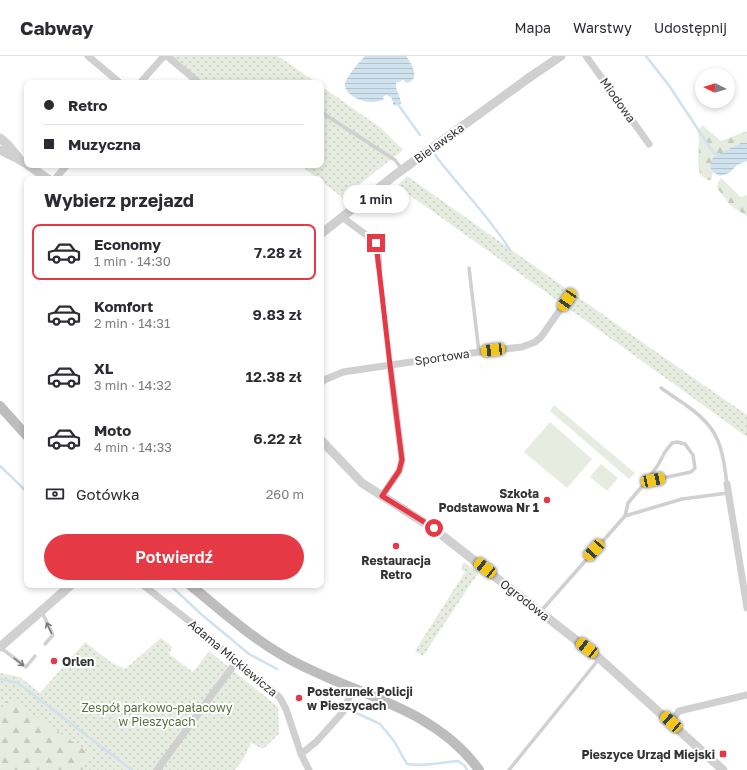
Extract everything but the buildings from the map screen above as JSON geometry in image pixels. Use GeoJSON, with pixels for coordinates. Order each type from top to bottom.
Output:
{"type":"FeatureCollection","features":[{"type":"Feature","properties":{"kind":"main road"},"geometry":{"type":"LineString","coordinates":[[0,406],[24,433]]}},
{"type":"Feature","properties":{"kind":"main road"},"geometry":{"type":"LineString","coordinates":[[194,588],[256,638],[282,655],[310,669],[387,702],[425,721],[460,748],[479,770]]}},
{"type":"Feature","properties":{"kind":"street"},"geometry":{"type":"LineString","coordinates":[[88,56],[116,80]]}},
{"type":"Feature","properties":{"kind":"street"},"geometry":{"type":"LineString","coordinates":[[143,80],[166,56],[195,80]]}},
{"type":"Feature","properties":{"kind":"street","name":"Bielawska"},"geometry":{"type":"LineString","coordinates":[[324,232],[402,169],[560,56]]}},
{"type":"Feature","properties":{"kind":"street","name":"Miodowa"},"geometry":{"type":"LineString","coordinates":[[586,56],[649,144]]}},
{"type":"Feature","properties":{"kind":"street"},"geometry":{"type":"LineString","coordinates":[[0,138],[24,162]]}},
{"type":"Feature","properties":{"kind":"street"},"geometry":{"type":"LineString","coordinates":[[0,150],[24,162]]}},
{"type":"Feature","properties":{"kind":"street"},"geometry":{"type":"LineString","coordinates":[[32,168],[44,176]]}},
{"type":"Feature","properties":{"kind":"street"},"geometry":{"type":"LineString","coordinates":[[58,176],[64,168]]}},
{"type":"Feature","properties":{"kind":"street"},"geometry":{"type":"LineString","coordinates":[[342,217],[376,243],[379,266]]}},
{"type":"Feature","properties":{"kind":"street","name":"Sportowa"},"geometry":{"type":"LineString","coordinates":[[324,380],[343,372],[522,347],[535,342],[541,337],[567,300]]}},
{"type":"Feature","properties":{"kind":"street"},"geometry":{"type":"LineString","coordinates":[[382,496],[399,471],[402,460],[390,365]]}},
{"type":"Feature","properties":{"kind":"street","name":"Ogrodowa"},"geometry":{"type":"LineString","coordinates":[[324,443],[362,483],[434,528],[599,658],[723,770]]}},
{"type":"Feature","properties":{"kind":"street"},"geometry":{"type":"LineString","coordinates":[[727,484],[747,608]]}},
{"type":"Feature","properties":{"kind":"street"},"geometry":{"type":"LineString","coordinates":[[0,647],[68,588]]}},
{"type":"Feature","properties":{"kind":"street","name":"Adama Mickiewicza"},"geometry":{"type":"LineString","coordinates":[[147,588],[198,628],[280,698],[286,709],[301,754],[309,770]]}},
{"type":"Feature","properties":{"kind":"street"},"geometry":{"type":"LineString","coordinates":[[157,770],[236,662]]}},
{"type":"Feature","properties":{"kind":"street"},"geometry":{"type":"LineString","coordinates":[[301,754],[316,742],[343,712],[353,688]]}},
{"type":"Feature","properties":{"kind":"street"},"geometry":{"type":"LineString","coordinates":[[671,722],[679,711],[747,695]]}},
{"type":"Feature","properties":{"kind":"lane"},"geometry":{"type":"LineString","coordinates":[[324,114],[395,160],[402,169]]}},
{"type":"Feature","properties":{"kind":"lane"},"geometry":{"type":"LineString","coordinates":[[379,266],[390,365]]}},
{"type":"Feature","properties":{"kind":"lane"},"geometry":{"type":"LineString","coordinates":[[469,268],[479,352]]}},
{"type":"Feature","properties":{"kind":"lane"},"geometry":{"type":"LineString","coordinates":[[662,388],[703,419],[711,429],[718,441],[727,484]]}},
{"type":"Feature","properties":{"kind":"lane"},"geometry":{"type":"LineString","coordinates":[[540,612],[625,516],[628,504],[658,465],[672,443],[677,442],[685,444],[693,454],[695,468],[691,472],[653,480],[644,484]]}},
{"type":"Feature","properties":{"kind":"lane"},"geometry":{"type":"LineString","coordinates":[[625,516],[682,499],[728,493]]}},
{"type":"Feature","properties":{"kind":"lane"},"geometry":{"type":"LineString","coordinates":[[41,611],[52,635],[45,644]]}},
{"type":"Feature","properties":{"kind":"lane"},"geometry":{"type":"LineString","coordinates":[[0,647],[26,667],[35,656]]}},
{"type":"Feature","properties":{"kind":"lane"},"geometry":{"type":"LineString","coordinates":[[509,770],[599,658]]}},
{"type":"Feature","properties":{"kind":"green space"},"geometry":{"type":"Polygon","coordinates":[[[172,56],[278,56],[313,80],[200,80],[172,56]]]}},
{"type":"Feature","properties":{"kind":"green space"},"geometry":{"type":"Polygon","coordinates":[[[324,88],[381,128],[403,150],[343,198],[324,183],[324,176],[314,176],[304,168],[324,168],[324,88]]]}},
{"type":"Feature","properties":{"kind":"green space"},"geometry":{"type":"Polygon","coordinates":[[[702,125],[721,141],[747,131],[747,143],[741,143],[711,166],[713,172],[711,180],[708,180],[700,175],[698,163],[698,132],[702,125]]]}},
{"type":"Feature","properties":{"kind":"green space"},"geometry":{"type":"Polygon","coordinates":[[[407,176],[747,415],[747,437],[397,186],[407,176]]]}},
{"type":"Feature","properties":{"kind":"green space"},"geometry":{"type":"Polygon","coordinates":[[[721,178],[741,197],[747,195],[747,216],[731,206],[717,188],[718,182],[721,178]]]}},
{"type":"Feature","properties":{"kind":"green space"},"geometry":{"type":"Polygon","coordinates":[[[554,405],[635,473],[629,479],[550,411],[554,405]]]}},
{"type":"Feature","properties":{"kind":"green space"},"geometry":{"type":"Polygon","coordinates":[[[550,422],[592,459],[567,488],[524,452],[550,422]]]}},
{"type":"Feature","properties":{"kind":"green space"},"geometry":{"type":"Polygon","coordinates":[[[601,464],[618,478],[607,491],[590,477],[601,464]]]}},
{"type":"Feature","properties":{"kind":"green space"},"geometry":{"type":"Polygon","coordinates":[[[464,562],[478,573],[423,656],[415,651],[465,572],[461,569],[464,562]]]}},
{"type":"Feature","properties":{"kind":"green space","name":"Zespół parkowo-pałacowy w Pieszycach"},"geometry":{"type":"Polygon","coordinates":[[[161,638],[172,647],[169,654],[193,672],[209,651],[278,707],[279,734],[263,749],[251,743],[244,758],[235,770],[0,770],[0,673],[20,677],[40,693],[85,642],[112,663],[125,669],[161,638]]]}},
{"type":"Feature","properties":{"kind":"green space"},"geometry":{"type":"Polygon","coordinates":[[[9,698],[92,755],[82,770],[0,770],[0,715],[9,698]]]}},
{"type":"Feature","properties":{"kind":"water"},"geometry":{"type":"Polygon","coordinates":[[[365,56],[406,56],[413,67],[414,78],[407,83],[403,80],[396,83],[396,89],[401,104],[394,106],[391,97],[386,95],[383,97],[384,100],[372,102],[365,101],[357,99],[347,91],[345,88],[346,80],[365,56]]]}},
{"type":"Feature","properties":{"kind":"water"},"geometry":{"type":"Polygon","coordinates":[[[741,143],[747,143],[747,161],[737,165],[729,173],[720,176],[713,172],[710,166],[713,158],[741,143]]]}},
{"type":"Feature","properties":{"kind":"waterway"},"geometry":{"type":"LineString","coordinates":[[646,56],[670,87],[713,152],[720,156]]}},
{"type":"Feature","properties":{"kind":"waterway"},"geometry":{"type":"LineString","coordinates":[[397,103],[420,135]]}},
{"type":"Feature","properties":{"kind":"waterway"},"geometry":{"type":"LineString","coordinates":[[435,155],[493,225],[510,250]]}},
{"type":"Feature","properties":{"kind":"waterway"},"geometry":{"type":"LineString","coordinates":[[0,466],[24,489]]}},
{"type":"Feature","properties":{"kind":"waterway"},"geometry":{"type":"LineString","coordinates":[[173,588],[201,614],[249,654],[277,669]]}},
{"type":"Feature","properties":{"kind":"waterway"},"geometry":{"type":"LineString","coordinates":[[0,679],[18,683],[132,770]]}},
{"type":"Feature","properties":{"kind":"waterway"},"geometry":{"type":"LineString","coordinates":[[348,709],[380,724],[394,741],[407,764],[426,765],[458,761],[465,766],[467,770]]}},
{"type":"Feature","properties":{"kind":"place","name":"Szkoła Podstawowa Nr 1"},"geometry":{"type":"Point","coordinates":[547,500]}},
{"type":"Feature","properties":{"kind":"place","name":"Restauracja Retro"},"geometry":{"type":"Point","coordinates":[396,546]}},
{"type":"Feature","properties":{"kind":"place","name":"Orlen"},"geometry":{"type":"Point","coordinates":[54,661]}},
{"type":"Feature","properties":{"kind":"place","name":"Posterunek Policji w Pieszycach"},"geometry":{"type":"Point","coordinates":[299,698]}},
{"type":"Feature","properties":{"kind":"place","name":"Pieszyce Urząd Miejski"},"geometry":{"type":"Point","coordinates":[723,754]}},
{"type":"Feature","properties":{"kind":"route"},"geometry":{"type":"LineString","coordinates":[[376,243],[402,460],[399,471],[382,496],[434,528]]}}]}
